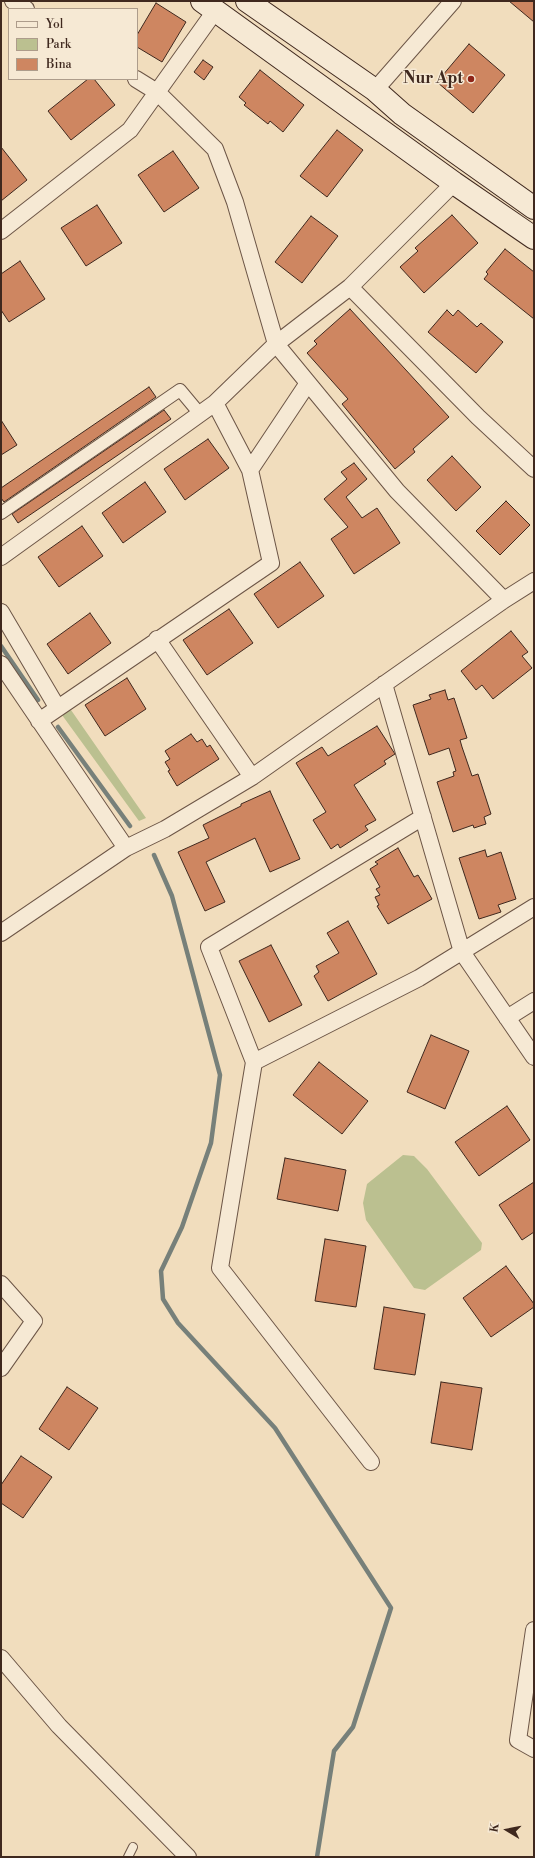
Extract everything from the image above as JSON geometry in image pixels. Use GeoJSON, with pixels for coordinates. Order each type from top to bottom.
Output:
{"type":"FeatureCollection","features":[{"type":"Feature","properties":{"kind":"main road"},"geometry":{"type":"LineString","coordinates":[[247,1],[375,90],[402,114],[534,208]]}},
{"type":"Feature","properties":{"kind":"main road"},"geometry":{"type":"LineString","coordinates":[[208,6],[454,183],[534,238]]}},
{"type":"Feature","properties":{"kind":"street"},"geometry":{"type":"LineString","coordinates":[[13,1],[24,8]]}},
{"type":"Feature","properties":{"kind":"street"},"geometry":{"type":"LineString","coordinates":[[375,90],[453,1]]}},
{"type":"Feature","properties":{"kind":"street"},"geometry":{"type":"LineString","coordinates":[[1,231],[130,130],[156,92],[208,6]]}},
{"type":"Feature","properties":{"kind":"street"},"geometry":{"type":"LineString","coordinates":[[138,80],[156,92],[215,149],[235,202],[276,344],[397,491],[504,600]]}},
{"type":"Feature","properties":{"kind":"street"},"geometry":{"type":"LineString","coordinates":[[1,557],[215,403],[276,344],[350,287],[454,183]]}},
{"type":"Feature","properties":{"kind":"street"},"geometry":{"type":"LineString","coordinates":[[350,287],[478,417],[534,469]]}},
{"type":"Feature","properties":{"kind":"street"},"geometry":{"type":"LineString","coordinates":[[250,470],[308,383]]}},
{"type":"Feature","properties":{"kind":"street"},"geometry":{"type":"LineString","coordinates":[[1,513],[180,390],[200,414]]}},
{"type":"Feature","properties":{"kind":"street"},"geometry":{"type":"LineString","coordinates":[[39,720],[270,563],[250,470],[215,403]]}},
{"type":"Feature","properties":{"kind":"street"},"geometry":{"type":"LineString","coordinates":[[1,933],[126,848],[165,829],[252,777],[504,600],[534,581]]}},
{"type":"Feature","properties":{"kind":"street"},"geometry":{"type":"LineString","coordinates":[[1,612],[57,707]]}},
{"type":"Feature","properties":{"kind":"street"},"geometry":{"type":"LineString","coordinates":[[157,639],[252,777]]}},
{"type":"Feature","properties":{"kind":"street"},"geometry":{"type":"LineString","coordinates":[[1,664],[126,848]]}},
{"type":"Feature","properties":{"kind":"street"},"geometry":{"type":"LineString","coordinates":[[384,684],[462,952],[534,1057]]}},
{"type":"Feature","properties":{"kind":"street"},"geometry":{"type":"LineString","coordinates":[[370,1462],[220,1268],[254,1062],[209,948],[423,817]]}},
{"type":"Feature","properties":{"kind":"street"},"geometry":{"type":"LineString","coordinates":[[254,1062],[413,982],[534,907]]}},
{"type":"Feature","properties":{"kind":"street"},"geometry":{"type":"LineString","coordinates":[[507,1018],[534,1001]]}},
{"type":"Feature","properties":{"kind":"street"},"geometry":{"type":"LineString","coordinates":[[1,1284],[34,1321],[1,1368]]}},
{"type":"Feature","properties":{"kind":"street"},"geometry":{"type":"LineString","coordinates":[[534,1630],[518,1740],[534,1749]]}},
{"type":"Feature","properties":{"kind":"street"},"geometry":{"type":"LineString","coordinates":[[1,1658],[59,1726],[188,1857]]}},
{"type":"Feature","properties":{"kind":"lane"},"geometry":{"type":"LineString","coordinates":[[128,1857],[133,1847]]}},
{"type":"Feature","properties":{"kind":"green space"},"geometry":{"type":"Polygon","coordinates":[[[71,710],[146,818],[139,821],[62,715],[71,710]]]}},
{"type":"Feature","properties":{"kind":"green space"},"geometry":{"type":"Polygon","coordinates":[[[403,1155],[414,1156],[427,1169],[482,1243],[481,1250],[425,1290],[414,1288],[366,1220],[363,1203],[367,1184],[403,1155]]]}},
{"type":"Feature","properties":{"kind":"building"},"geometry":{"type":"Polygon","coordinates":[[[509,1],[534,1],[534,22],[509,1]]]}},
{"type":"Feature","properties":{"kind":"building"},"geometry":{"type":"Polygon","coordinates":[[[156,3],[186,22],[162,62],[138,48],[138,33],[156,3]]]}},
{"type":"Feature","properties":{"kind":"building","name":"Nur Apt"},"geometry":{"type":"Polygon","coordinates":[[[469,44],[505,75],[473,113],[437,82],[469,44]]]}},
{"type":"Feature","properties":{"kind":"building"},"geometry":{"type":"Polygon","coordinates":[[[203,60],[213,67],[204,80],[194,72],[203,60]]]}},
{"type":"Feature","properties":{"kind":"building"},"geometry":{"type":"Polygon","coordinates":[[[260,70],[304,105],[283,132],[270,121],[268,124],[244,105],[246,103],[239,97],[260,70]]]}},
{"type":"Feature","properties":{"kind":"building"},"geometry":{"type":"Polygon","coordinates":[[[87,80],[95,80],[115,105],[71,140],[48,111],[87,80]]]}},
{"type":"Feature","properties":{"kind":"building"},"geometry":{"type":"Polygon","coordinates":[[[337,130],[363,150],[327,197],[300,176],[337,130]]]}},
{"type":"Feature","properties":{"kind":"building"},"geometry":{"type":"Polygon","coordinates":[[[1,147],[27,180],[1,201],[1,147]]]}},
{"type":"Feature","properties":{"kind":"building"},"geometry":{"type":"Polygon","coordinates":[[[173,151],[199,188],[164,212],[138,175],[173,151]]]}},
{"type":"Feature","properties":{"kind":"building"},"geometry":{"type":"Polygon","coordinates":[[[97,205],[122,243],[86,266],[61,228],[97,205]]]}},
{"type":"Feature","properties":{"kind":"building"},"geometry":{"type":"Polygon","coordinates":[[[452,215],[478,243],[424,293],[400,267],[418,251],[415,248],[452,215]]]}},
{"type":"Feature","properties":{"kind":"building"},"geometry":{"type":"Polygon","coordinates":[[[311,216],[338,236],[302,283],[275,262],[311,216]]]}},
{"type":"Feature","properties":{"kind":"building"},"geometry":{"type":"Polygon","coordinates":[[[505,249],[534,272],[534,319],[484,279],[488,274],[486,272],[505,249]]]}},
{"type":"Feature","properties":{"kind":"building"},"geometry":{"type":"Polygon","coordinates":[[[20,261],[45,299],[9,322],[1,310],[1,274],[20,261]]]}},
{"type":"Feature","properties":{"kind":"building"},"geometry":{"type":"Polygon","coordinates":[[[350,309],[449,417],[413,449],[415,452],[395,469],[342,404],[348,399],[307,353],[317,344],[314,341],[350,309]]]}},
{"type":"Feature","properties":{"kind":"building"},"geometry":{"type":"Polygon","coordinates":[[[447,310],[453,316],[458,310],[477,327],[481,323],[503,342],[476,373],[428,332],[447,310]]]}},
{"type":"Feature","properties":{"kind":"building"},"geometry":{"type":"Polygon","coordinates":[[[149,387],[156,397],[4,502],[1,498],[1,488],[149,387]]]}},
{"type":"Feature","properties":{"kind":"building"},"geometry":{"type":"Polygon","coordinates":[[[164,410],[171,419],[18,523],[12,514],[164,410]]]}},
{"type":"Feature","properties":{"kind":"building"},"geometry":{"type":"Polygon","coordinates":[[[1,420],[17,445],[1,455],[1,420]]]}},
{"type":"Feature","properties":{"kind":"building"},"geometry":{"type":"Polygon","coordinates":[[[208,439],[229,468],[185,500],[164,469],[208,439]]]}},
{"type":"Feature","properties":{"kind":"building"},"geometry":{"type":"Polygon","coordinates":[[[452,456],[481,487],[456,511],[427,480],[452,456]]]}},
{"type":"Feature","properties":{"kind":"building"},"geometry":{"type":"Polygon","coordinates":[[[354,463],[367,479],[346,497],[362,518],[377,508],[400,543],[354,574],[331,539],[348,527],[324,499],[347,479],[341,472],[354,463]]]}},
{"type":"Feature","properties":{"kind":"building"},"geometry":{"type":"Polygon","coordinates":[[[145,482],[166,512],[123,543],[102,513],[145,482]]]}},
{"type":"Feature","properties":{"kind":"building"},"geometry":{"type":"Polygon","coordinates":[[[506,501],[530,525],[500,555],[476,531],[506,501]]]}},
{"type":"Feature","properties":{"kind":"building"},"geometry":{"type":"Polygon","coordinates":[[[82,526],[103,556],[59,587],[38,557],[82,526]]]}},
{"type":"Feature","properties":{"kind":"building"},"geometry":{"type":"Polygon","coordinates":[[[300,562],[324,596],[278,628],[254,594],[300,562]]]}},
{"type":"Feature","properties":{"kind":"building"},"geometry":{"type":"Polygon","coordinates":[[[229,609],[253,643],[207,675],[183,640],[229,609]]]}},
{"type":"Feature","properties":{"kind":"building"},"geometry":{"type":"Polygon","coordinates":[[[90,613],[111,643],[68,674],[47,644],[90,613]]]}},
{"type":"Feature","properties":{"kind":"building"},"geometry":{"type":"Polygon","coordinates":[[[511,631],[528,652],[522,656],[532,668],[493,699],[482,685],[476,690],[461,671],[511,631]]]}},
{"type":"Feature","properties":{"kind":"building"},"geometry":{"type":"Polygon","coordinates":[[[127,678],[146,709],[105,736],[85,705],[127,678]]]}},
{"type":"Feature","properties":{"kind":"building"},"geometry":{"type":"Polygon","coordinates":[[[445,690],[448,700],[454,698],[467,738],[460,740],[462,747],[472,776],[478,774],[491,814],[484,817],[486,824],[474,828],[473,825],[453,832],[437,782],[454,776],[453,772],[456,771],[449,748],[429,755],[413,705],[431,699],[429,695],[445,690]]]}},
{"type":"Feature","properties":{"kind":"building"},"geometry":{"type":"Polygon","coordinates":[[[377,726],[395,754],[384,761],[386,764],[354,785],[376,820],[365,826],[368,830],[340,848],[338,844],[331,849],[313,820],[326,812],[296,763],[322,747],[328,756],[377,726]]]}},
{"type":"Feature","properties":{"kind":"building"},"geometry":{"type":"Polygon","coordinates":[[[191,734],[197,742],[202,739],[207,747],[210,745],[219,759],[177,786],[168,771],[170,770],[165,762],[170,759],[165,751],[191,734]]]}},
{"type":"Feature","properties":{"kind":"building"},"geometry":{"type":"Polygon","coordinates":[[[270,791],[300,859],[270,872],[255,838],[206,862],[225,902],[205,911],[178,852],[209,838],[203,825],[241,806],[241,804],[270,791]]]}},
{"type":"Feature","properties":{"kind":"building"},"geometry":{"type":"Polygon","coordinates":[[[398,848],[414,877],[418,875],[432,899],[388,924],[377,906],[379,905],[375,897],[380,895],[376,889],[380,887],[370,869],[378,864],[375,862],[398,848]]]}},
{"type":"Feature","properties":{"kind":"building"},"geometry":{"type":"Polygon","coordinates":[[[485,850],[487,857],[501,852],[516,899],[498,905],[501,912],[479,919],[459,858],[485,850]]]}},
{"type":"Feature","properties":{"kind":"building"},"geometry":{"type":"Polygon","coordinates":[[[348,921],[377,974],[328,1001],[314,976],[319,972],[316,966],[339,953],[327,933],[348,921]]]}},
{"type":"Feature","properties":{"kind":"building"},"geometry":{"type":"Polygon","coordinates":[[[271,945],[302,1005],[269,1022],[239,961],[271,945]]]}},
{"type":"Feature","properties":{"kind":"building"},"geometry":{"type":"Polygon","coordinates":[[[431,1035],[469,1051],[445,1109],[407,1092],[431,1035]]]}},
{"type":"Feature","properties":{"kind":"building"},"geometry":{"type":"Polygon","coordinates":[[[319,1062],[368,1101],[342,1134],[293,1095],[319,1062]]]}},
{"type":"Feature","properties":{"kind":"building"},"geometry":{"type":"Polygon","coordinates":[[[507,1106],[530,1140],[479,1176],[455,1142],[507,1106]]]}},
{"type":"Feature","properties":{"kind":"building"},"geometry":{"type":"Polygon","coordinates":[[[285,1158],[346,1170],[338,1211],[277,1199],[285,1158]]]}},
{"type":"Feature","properties":{"kind":"building"},"geometry":{"type":"Polygon","coordinates":[[[534,1182],[534,1232],[522,1240],[499,1205],[534,1182]]]}},
{"type":"Feature","properties":{"kind":"building"},"geometry":{"type":"Polygon","coordinates":[[[325,1239],[366,1246],[356,1307],[315,1301],[325,1239]]]}},
{"type":"Feature","properties":{"kind":"building"},"geometry":{"type":"Polygon","coordinates":[[[506,1266],[534,1304],[534,1307],[491,1337],[463,1298],[506,1266]]]}},
{"type":"Feature","properties":{"kind":"building"},"geometry":{"type":"Polygon","coordinates":[[[384,1307],[425,1314],[415,1375],[374,1369],[384,1307]]]}},
{"type":"Feature","properties":{"kind":"building"},"geometry":{"type":"Polygon","coordinates":[[[441,1382],[482,1388],[472,1450],[431,1443],[441,1382]]]}},
{"type":"Feature","properties":{"kind":"building"},"geometry":{"type":"Polygon","coordinates":[[[67,1387],[98,1408],[69,1450],[39,1429],[67,1387]]]}},
{"type":"Feature","properties":{"kind":"building"},"geometry":{"type":"Polygon","coordinates":[[[21,1456],[52,1477],[23,1518],[1,1503],[1,1485],[21,1456]]]}},
{"type":"Feature","properties":{"kind":"waterway"},"geometry":{"type":"LineString","coordinates":[[1,646],[38,700]]}},
{"type":"Feature","properties":{"kind":"waterway"},"geometry":{"type":"LineString","coordinates":[[58,727],[130,826]]}},
{"type":"Feature","properties":{"kind":"waterway"},"geometry":{"type":"LineString","coordinates":[[154,855],[172,896],[220,1075],[211,1143],[182,1227],[161,1271],[163,1299],[178,1323],[275,1428],[391,1608],[353,1727],[334,1751],[317,1857]]}},
{"type":"Feature","properties":{"kind":"place","name":"Nur Apt"},"geometry":{"type":"Point","coordinates":[471,79]}}]}
